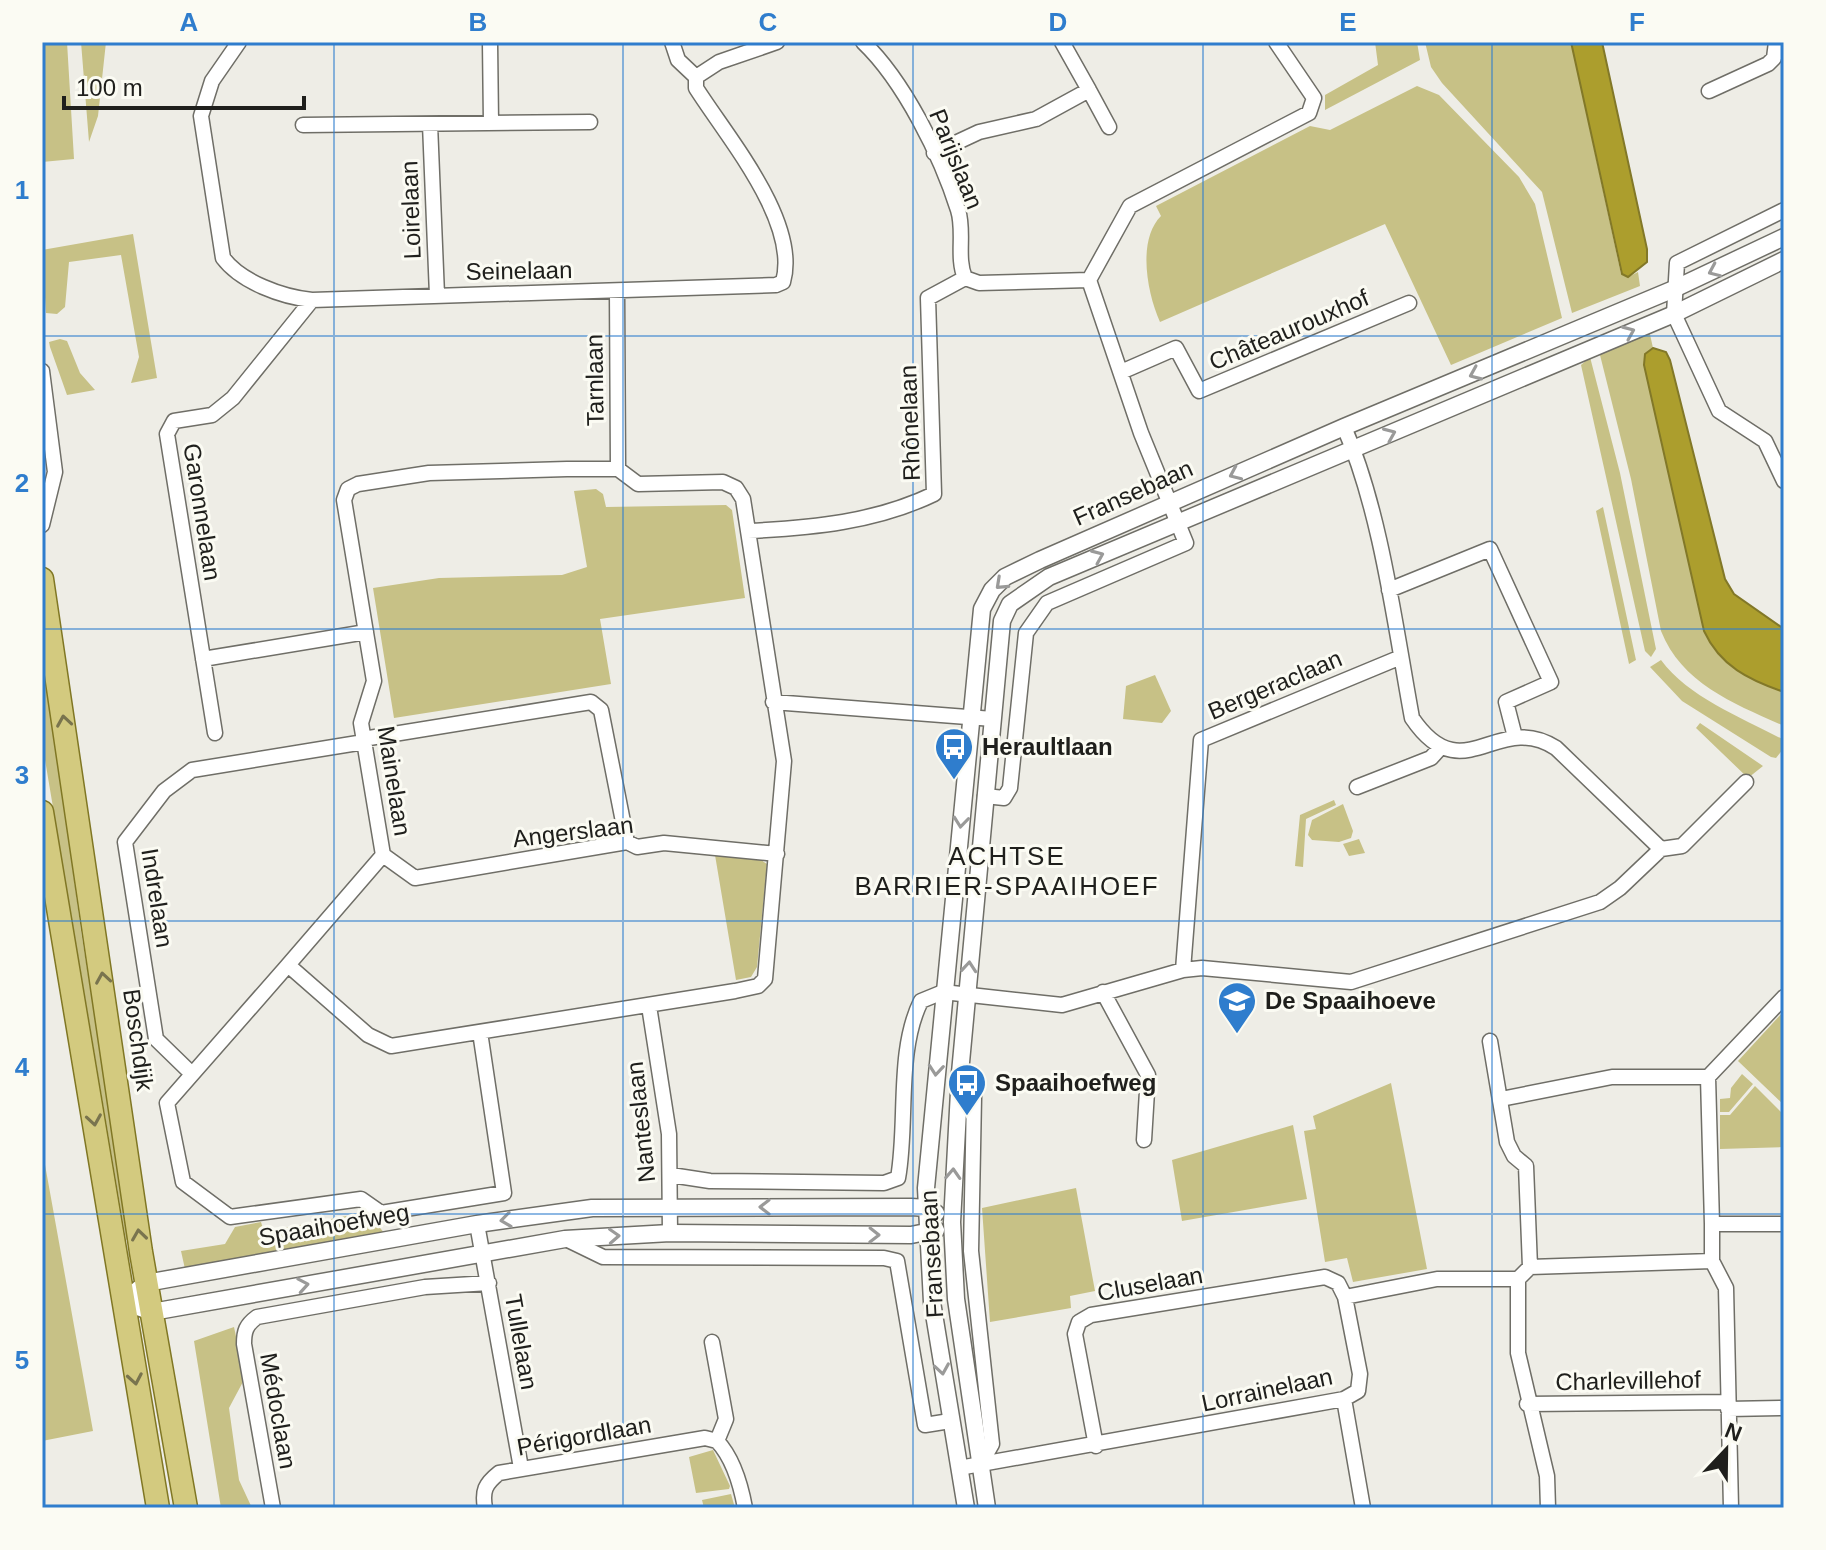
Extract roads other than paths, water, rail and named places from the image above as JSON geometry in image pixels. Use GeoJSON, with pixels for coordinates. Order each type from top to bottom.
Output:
{"type":"FeatureCollection","features":[{"type":"Feature","properties":{"kind":"main road","name":"Boschdijk"},"geometry":{"type":"LineString","coordinates":[[42,579],[146,1283],[186,1508]]}},
{"type":"Feature","properties":{"kind":"main road"},"geometry":{"type":"LineString","coordinates":[[42,812],[158,1508]]}},
{"type":"Feature","properties":{"kind":"street","name":"Seinelaan"},"geometry":{"type":"LineString","coordinates":[[239,42],[212,81],[201,116],[223,258],[233,272],[293,298],[312,300],[776,285],[783,282],[787,266],[783,237],[773,210],[696,88],[696,77],[678,60],[672,42]]}},
{"type":"Feature","properties":{"kind":"street"},"geometry":{"type":"LineString","coordinates":[[490,42],[491,123]]}},
{"type":"Feature","properties":{"kind":"street"},"geometry":{"type":"LineString","coordinates":[[696,77],[719,62],[777,42]]}},
{"type":"Feature","properties":{"kind":"street","name":"Parijslaan"},"geometry":{"type":"LineString","coordinates":[[863,42],[918,118],[934,153],[959,213],[961,269],[965,278]]}},
{"type":"Feature","properties":{"kind":"street"},"geometry":{"type":"LineString","coordinates":[[1062,42],[1109,127]]}},
{"type":"Feature","properties":{"kind":"street"},"geometry":{"type":"LineString","coordinates":[[1178,523],[1089,280],[1130,206],[1309,113],[1314,98],[1276,42]]}},
{"type":"Feature","properties":{"kind":"street"},"geometry":{"type":"LineString","coordinates":[[1709,91],[1768,64],[1774,58],[1776,42]]}},
{"type":"Feature","properties":{"kind":"street"},"geometry":{"type":"LineString","coordinates":[[934,153],[979,132],[1036,119],[1089,90]]}},
{"type":"Feature","properties":{"kind":"street"},"geometry":{"type":"LineString","coordinates":[[303,125],[590,122]]}},
{"type":"Feature","properties":{"kind":"street","name":"Loirelaan"},"geometry":{"type":"LineString","coordinates":[[430,124],[437,295]]}},
{"type":"Feature","properties":{"kind":"street"},"geometry":{"type":"LineString","coordinates":[[1784,210],[1677,263],[1674,289],[1674,314],[1719,411],[1765,441],[1784,481]]}},
{"type":"Feature","properties":{"kind":"street","name":"Fransebaan"},"geometry":{"type":"LineString","coordinates":[[966,1508],[932,1302],[926,1188],[969,717],[982,609],[992,590],[1005,577],[1169,503],[1674,289],[1784,237]]}},
{"type":"Feature","properties":{"kind":"street","name":"Fransebaan"},"geometry":{"type":"LineString","coordinates":[[987,1508],[956,1299],[952,1222],[966,996],[1002,621],[1010,604],[1049,577],[1674,314],[1784,260]]}},
{"type":"Feature","properties":{"kind":"street"},"geometry":{"type":"LineString","coordinates":[[965,278],[979,283],[1089,280]]}},
{"type":"Feature","properties":{"kind":"street","name":"Rhônelaan"},"geometry":{"type":"LineString","coordinates":[[748,531],[808,528],[899,511],[934,494],[928,298],[965,278]]}},
{"type":"Feature","properties":{"kind":"street","name":"Tarnlaan"},"geometry":{"type":"LineString","coordinates":[[617,291],[618,469]]}},
{"type":"Feature","properties":{"kind":"street","name":"Garonnelaan"},"geometry":{"type":"LineString","coordinates":[[215,733],[167,434],[174,421],[212,415],[233,398],[312,300]]}},
{"type":"Feature","properties":{"kind":"street","name":"Châteaurouxhof"},"geometry":{"type":"LineString","coordinates":[[1121,372],[1176,348],[1199,391],[1409,303]]}},
{"type":"Feature","properties":{"kind":"street"},"geometry":{"type":"LineString","coordinates":[[42,371],[55,472],[42,525]]}},
{"type":"Feature","properties":{"kind":"street"},"geometry":{"type":"LineString","coordinates":[[1344,427],[1354,449],[1389,590],[1412,718],[1422,733],[1440,748],[1456,753],[1515,737],[1537,736],[1556,748],[1661,849]]}},
{"type":"Feature","properties":{"kind":"street","name":"Mainelaan"},"geometry":{"type":"LineString","coordinates":[[618,469],[638,484],[723,482],[736,488],[743,499],[784,761],[765,979],[758,986],[735,991],[391,1046],[368,1035],[288,965],[383,855],[361,723],[374,681],[344,500],[348,489],[358,484],[429,473],[618,469]]}},
{"type":"Feature","properties":{"kind":"street","name":"Fransebaan"},"geometry":{"type":"LineString","coordinates":[[985,796],[1004,798],[1010,788],[1026,633],[1047,603],[1186,543],[1178,523]]}},
{"type":"Feature","properties":{"kind":"street"},"geometry":{"type":"LineString","coordinates":[[1389,590],[1490,549],[1551,682],[1506,702],[1515,737]]}},
{"type":"Feature","properties":{"kind":"street"},"geometry":{"type":"LineString","coordinates":[[203,659],[366,632]]}},
{"type":"Feature","properties":{"kind":"street","name":"Bergeraclaan"},"geometry":{"type":"LineString","coordinates":[[1183,970],[1201,740],[1401,657]]}},
{"type":"Feature","properties":{"kind":"street","name":"Indrelaan"},"geometry":{"type":"LineString","coordinates":[[192,1074],[156,1039],[125,842],[164,791],[192,770],[591,702],[601,710],[627,842]]}},
{"type":"Feature","properties":{"kind":"street"},"geometry":{"type":"LineString","coordinates":[[773,702],[993,719]]}},
{"type":"Feature","properties":{"kind":"street"},"geometry":{"type":"LineString","coordinates":[[1357,787],[1431,758],[1440,748]]}},
{"type":"Feature","properties":{"kind":"street"},"geometry":{"type":"LineString","coordinates":[[943,992],[1062,1005],[1183,970],[1202,968],[1351,982],[1600,902],[1620,888],[1661,849],[1682,846],[1746,782]]}},
{"type":"Feature","properties":{"kind":"street","name":"Angerslaan"},"geometry":{"type":"LineString","coordinates":[[383,855],[415,878],[627,842],[637,847],[664,843],[777,854]]}},
{"type":"Feature","properties":{"kind":"street"},"geometry":{"type":"LineString","coordinates":[[288,965],[167,1103],[183,1182],[230,1217],[361,1199],[381,1213],[504,1193],[480,1032]]}},
{"type":"Feature","properties":{"kind":"street","name":"Fransebaan"},"geometry":{"type":"LineString","coordinates":[[671,1175],[710,1181],[884,1183],[898,1178],[914,1014],[921,1001],[943,992]]}},
{"type":"Feature","properties":{"kind":"street"},"geometry":{"type":"LineString","coordinates":[[1103,992],[1148,1075],[1144,1140]]}},
{"type":"Feature","properties":{"kind":"street"},"geometry":{"type":"LineString","coordinates":[[1731,1508],[1726,1288],[1712,1261],[1708,1077],[1784,997]]}},
{"type":"Feature","properties":{"kind":"street","name":"Nanteslaan"},"geometry":{"type":"LineString","coordinates":[[649,1006],[671,1175],[670,1233]]}},
{"type":"Feature","properties":{"kind":"street"},"geometry":{"type":"LineString","coordinates":[[1490,1041],[1507,1142],[1514,1156],[1526,1166],[1530,1267]]}},
{"type":"Feature","properties":{"kind":"street"},"geometry":{"type":"LineString","coordinates":[[960,1073],[974,1097],[971,1251],[992,1444],[980,1465]]}},
{"type":"Feature","properties":{"kind":"street"},"geometry":{"type":"LineString","coordinates":[[1501,1099],[1612,1077],[1708,1077]]}},
{"type":"Feature","properties":{"kind":"street","name":"Spaaihoefweg"},"geometry":{"type":"LineString","coordinates":[[123,1302],[146,1283],[477,1224],[592,1208],[928,1208],[952,1222]]}},
{"type":"Feature","properties":{"kind":"street"},"geometry":{"type":"LineString","coordinates":[[123,1302],[152,1312],[565,1239],[670,1233],[929,1234],[952,1222]]}},
{"type":"Feature","properties":{"kind":"street","name":"Tullelaan"},"geometry":{"type":"LineString","coordinates":[[477,1224],[521,1468]]}},
{"type":"Feature","properties":{"kind":"street"},"geometry":{"type":"LineString","coordinates":[[1712,1224],[1784,1224]]}},
{"type":"Feature","properties":{"kind":"street","name":"Fransebaan"},"geometry":{"type":"LineString","coordinates":[[565,1239],[603,1257],[884,1258],[897,1261],[925,1425],[950,1421]]}},
{"type":"Feature","properties":{"kind":"street"},"geometry":{"type":"LineString","coordinates":[[1345,1297],[1437,1279],[1518,1279],[1530,1267],[1712,1261]]}},
{"type":"Feature","properties":{"kind":"street","name":"Cluselaan"},"geometry":{"type":"LineString","coordinates":[[1096,1446],[1075,1334],[1079,1322],[1091,1315],[1325,1277],[1338,1283],[1345,1297]]}},
{"type":"Feature","properties":{"kind":"street","name":"Charlevillehof"},"geometry":{"type":"LineString","coordinates":[[1518,1279],[1518,1353],[1527,1404],[1547,1476],[1548,1508]]}},
{"type":"Feature","properties":{"kind":"street","name":"Médoclaan"},"geometry":{"type":"LineString","coordinates":[[273,1508],[244,1344],[244,1332],[249,1322],[257,1317],[425,1287],[489,1283]]}},
{"type":"Feature","properties":{"kind":"street","name":"Lorrainelaan"},"geometry":{"type":"LineString","coordinates":[[959,1468],[1096,1446],[1344,1399],[1358,1391],[1360,1374],[1345,1297]]}},
{"type":"Feature","properties":{"kind":"street"},"geometry":{"type":"LineString","coordinates":[[712,1342],[726,1419],[717,1441],[724,1449],[742,1492],[745,1508]]}},
{"type":"Feature","properties":{"kind":"street"},"geometry":{"type":"LineString","coordinates":[[1344,1399],[1363,1508]]}},
{"type":"Feature","properties":{"kind":"street","name":"Charlevillehof"},"geometry":{"type":"LineString","coordinates":[[1527,1404],[1784,1408]]}},
{"type":"Feature","properties":{"kind":"street","name":"Périgordlaan"},"geometry":{"type":"LineString","coordinates":[[485,1508],[483,1495],[487,1483],[499,1473],[705,1438],[717,1441]]}},
{"type":"Feature","properties":{"kind":"place","name":"Heraultlaan"},"geometry":{"type":"Point","coordinates":[954,781]}},
{"type":"Feature","properties":{"kind":"place","name":"De Spaaihoeve"},"geometry":{"type":"Point","coordinates":[1237,1035]}},
{"type":"Feature","properties":{"kind":"place","name":"Spaaihoefweg"},"geometry":{"type":"Point","coordinates":[967,1117]}},
{"type":"Feature","properties":{"kind":"district","name":"ACHTSE BARRIER-SPAAIHOEF"},"geometry":{"type":"Point","coordinates":[1007,871]}}]}
